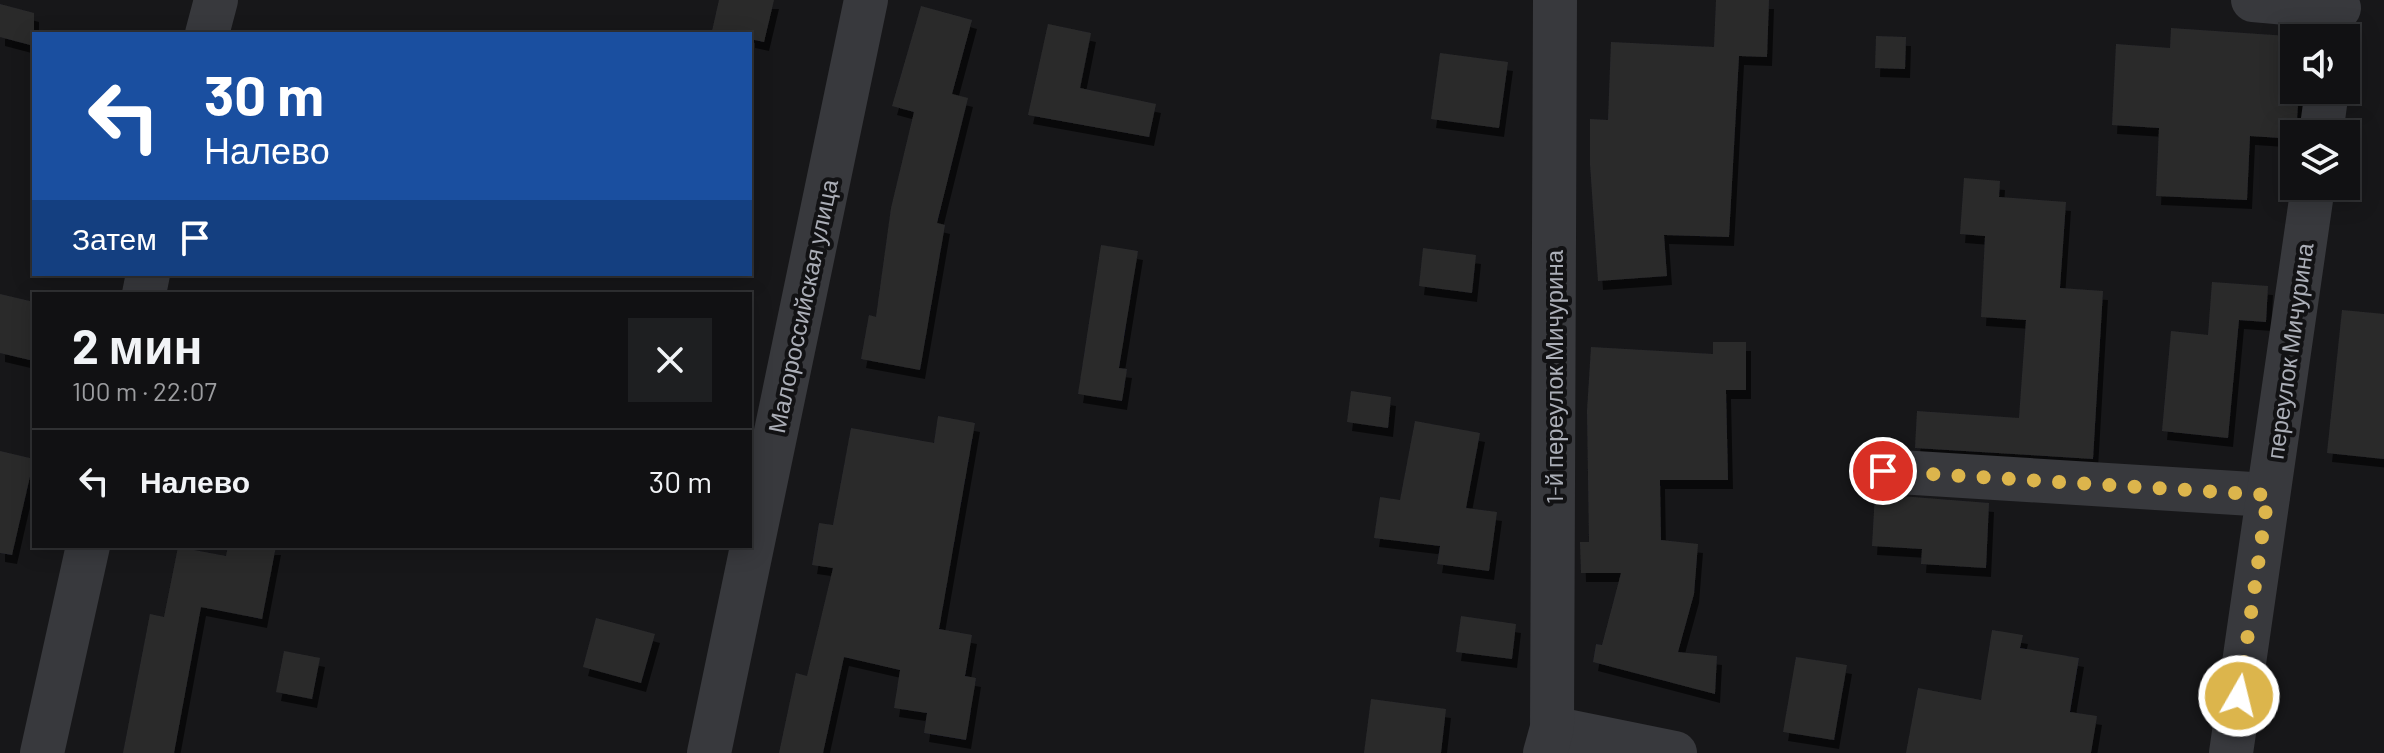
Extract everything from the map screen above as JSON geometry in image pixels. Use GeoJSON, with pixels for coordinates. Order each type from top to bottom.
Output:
{"type":"FeatureCollection","features":[{"type":"Feature","properties":{"kind":"street"},"geometry":{"type":"LineString","coordinates":[[208,32],[216,0]]}},
{"type":"Feature","properties":{"kind":"street","name":"Малороссийская улица"},"geometry":{"type":"LineString","coordinates":[[752,547],[866,0]]}},
{"type":"Feature","properties":{"kind":"street","name":"1-й переулок Мичурина"},"geometry":{"type":"LineString","coordinates":[[1548,740],[1555,0]]}},
{"type":"Feature","properties":{"kind":"street"},"geometry":{"type":"LineString","coordinates":[[2253,0],[2338,15]]}},
{"type":"Feature","properties":{"kind":"street","name":"переулок Мичурина"},"geometry":{"type":"LineString","coordinates":[[2231,753],[2311,200]]}},
{"type":"Feature","properties":{"kind":"street"},"geometry":{"type":"LineString","coordinates":[[1883,471],[2268,495]]}},
{"type":"Feature","properties":{"kind":"street"},"geometry":{"type":"LineString","coordinates":[[42,753],[88,548]]}},
{"type":"Feature","properties":{"kind":"street","name":"Малороссийская улица"},"geometry":{"type":"LineString","coordinates":[[709,753],[752,548]]}},
{"type":"Feature","properties":{"kind":"street"},"geometry":{"type":"LineString","coordinates":[[1548,740],[1675,753]]}},
{"type":"Feature","properties":{"kind":"building"},"geometry":{"type":"Polygon","coordinates":[[[719,0],[774,0],[764,42],[752,39],[752,32],[712,31],[719,0]]]}},
{"type":"Feature","properties":{"kind":"building"},"geometry":{"type":"Polygon","coordinates":[[[1716,0],[1769,0],[1767,57],[1739,56],[1729,237],[1664,235],[1667,276],[1598,281],[1590,119],[1608,120],[1611,42],[1714,47],[1716,0]]]}},
{"type":"Feature","properties":{"kind":"building"},"geometry":{"type":"Polygon","coordinates":[[[0,4],[34,13],[32,45],[0,37],[0,4]]]}},
{"type":"Feature","properties":{"kind":"building"},"geometry":{"type":"Polygon","coordinates":[[[921,6],[972,20],[952,94],[968,98],[937,223],[945,225],[920,370],[861,359],[869,315],[876,317],[891,208],[914,112],[892,106],[921,6]]]}},
{"type":"Feature","properties":{"kind":"building"},"geometry":{"type":"Polygon","coordinates":[[[1048,24],[1091,33],[1080,88],[1156,104],[1149,137],[1028,115],[1048,24]]]}},
{"type":"Feature","properties":{"kind":"building"},"geometry":{"type":"Polygon","coordinates":[[[2171,28],[2280,35],[2280,104],[2298,104],[2297,120],[2280,120],[2280,138],[2250,136],[2247,200],[2156,196],[2159,128],[2112,125],[2116,44],[2170,48],[2171,28]]]}},
{"type":"Feature","properties":{"kind":"building"},"geometry":{"type":"Polygon","coordinates":[[[1876,36],[1906,37],[1905,69],[1875,68],[1876,36]]]}},
{"type":"Feature","properties":{"kind":"building"},"geometry":{"type":"Polygon","coordinates":[[[1440,53],[1508,62],[1499,128],[1431,119],[1440,53]]]}},
{"type":"Feature","properties":{"kind":"building"},"geometry":{"type":"Polygon","coordinates":[[[1964,178],[2000,181],[1999,197],[2066,202],[2060,288],[2103,291],[2093,459],[1915,448],[1917,411],[2019,418],[2026,320],[1981,317],[1985,236],[1960,234],[1964,178]]]}},
{"type":"Feature","properties":{"kind":"building"},"geometry":{"type":"Polygon","coordinates":[[[1101,245],[1138,251],[1119,368],[1127,369],[1122,401],[1078,394],[1101,245]]]}},
{"type":"Feature","properties":{"kind":"building"},"geometry":{"type":"Polygon","coordinates":[[[1423,248],[1476,255],[1472,293],[1419,286],[1423,248]]]}},
{"type":"Feature","properties":{"kind":"building"},"geometry":{"type":"Polygon","coordinates":[[[2212,282],[2268,286],[2266,322],[2239,320],[2228,438],[2162,431],[2171,331],[2208,335],[2212,282]]]}},
{"type":"Feature","properties":{"kind":"building"},"geometry":{"type":"Polygon","coordinates":[[[0,294],[32,302],[32,361],[0,353],[0,294]]]}},
{"type":"Feature","properties":{"kind":"building"},"geometry":{"type":"Polygon","coordinates":[[[2342,310],[2384,314],[2384,459],[2327,453],[2342,310]]]}},
{"type":"Feature","properties":{"kind":"building"},"geometry":{"type":"Polygon","coordinates":[[[1713,342],[1746,342],[1746,390],[1726,390],[1728,480],[1660,480],[1661,540],[1698,544],[1694,594],[1678,652],[1717,656],[1715,694],[1593,662],[1596,644],[1602,645],[1621,573],[1581,573],[1580,542],[1589,542],[1587,411],[1591,347],[1713,354],[1713,342]]]}},
{"type":"Feature","properties":{"kind":"building"},"geometry":{"type":"Polygon","coordinates":[[[1351,391],[1391,397],[1388,428],[1347,422],[1351,391]]]}},
{"type":"Feature","properties":{"kind":"building"},"geometry":{"type":"Polygon","coordinates":[[[938,416],[975,423],[939,629],[972,635],[965,676],[976,678],[966,740],[924,733],[927,713],[894,708],[900,670],[844,657],[823,753],[779,753],[796,673],[807,676],[833,568],[812,565],[819,523],[833,525],[851,428],[934,443],[938,416]]]}},
{"type":"Feature","properties":{"kind":"building"},"geometry":{"type":"Polygon","coordinates":[[[1415,421],[1480,433],[1466,508],[1497,512],[1489,571],[1437,564],[1440,546],[1374,538],[1380,497],[1400,500],[1415,421]]]}},
{"type":"Feature","properties":{"kind":"building"},"geometry":{"type":"Polygon","coordinates":[[[0,451],[32,459],[32,468],[12,555],[0,553],[0,451]]]}},
{"type":"Feature","properties":{"kind":"building"},"geometry":{"type":"Polygon","coordinates":[[[1875,494],[1989,503],[1986,568],[1921,564],[1922,549],[1872,546],[1875,494]]]}},
{"type":"Feature","properties":{"kind":"building"},"geometry":{"type":"Polygon","coordinates":[[[178,548],[226,556],[228,548],[276,548],[262,619],[201,607],[174,753],[123,753],[150,614],[164,617],[178,548]]]}},
{"type":"Feature","properties":{"kind":"building"},"geometry":{"type":"Polygon","coordinates":[[[1461,616],[1516,624],[1512,659],[1456,652],[1461,616]]]}},
{"type":"Feature","properties":{"kind":"building"},"geometry":{"type":"Polygon","coordinates":[[[596,618],[655,634],[641,683],[583,667],[596,618]]]}},
{"type":"Feature","properties":{"kind":"building"},"geometry":{"type":"Polygon","coordinates":[[[1992,630],[2023,635],[2020,648],[2079,658],[2070,712],[2097,716],[2091,753],[1906,753],[1918,688],[1981,700],[1992,630]]]}},
{"type":"Feature","properties":{"kind":"building"},"geometry":{"type":"Polygon","coordinates":[[[284,651],[320,658],[312,699],[276,692],[284,651]]]}},
{"type":"Feature","properties":{"kind":"building"},"geometry":{"type":"Polygon","coordinates":[[[1796,657],[1847,665],[1834,740],[1783,732],[1796,657]]]}},
{"type":"Feature","properties":{"kind":"building"},"geometry":{"type":"Polygon","coordinates":[[[1371,699],[1446,709],[1441,753],[1364,753],[1371,699]]]}},
{"type":"Feature","properties":{"kind":"route"},"geometry":{"type":"LineString","coordinates":[[1883,471],[2268,495],[2239,696]]}}]}
